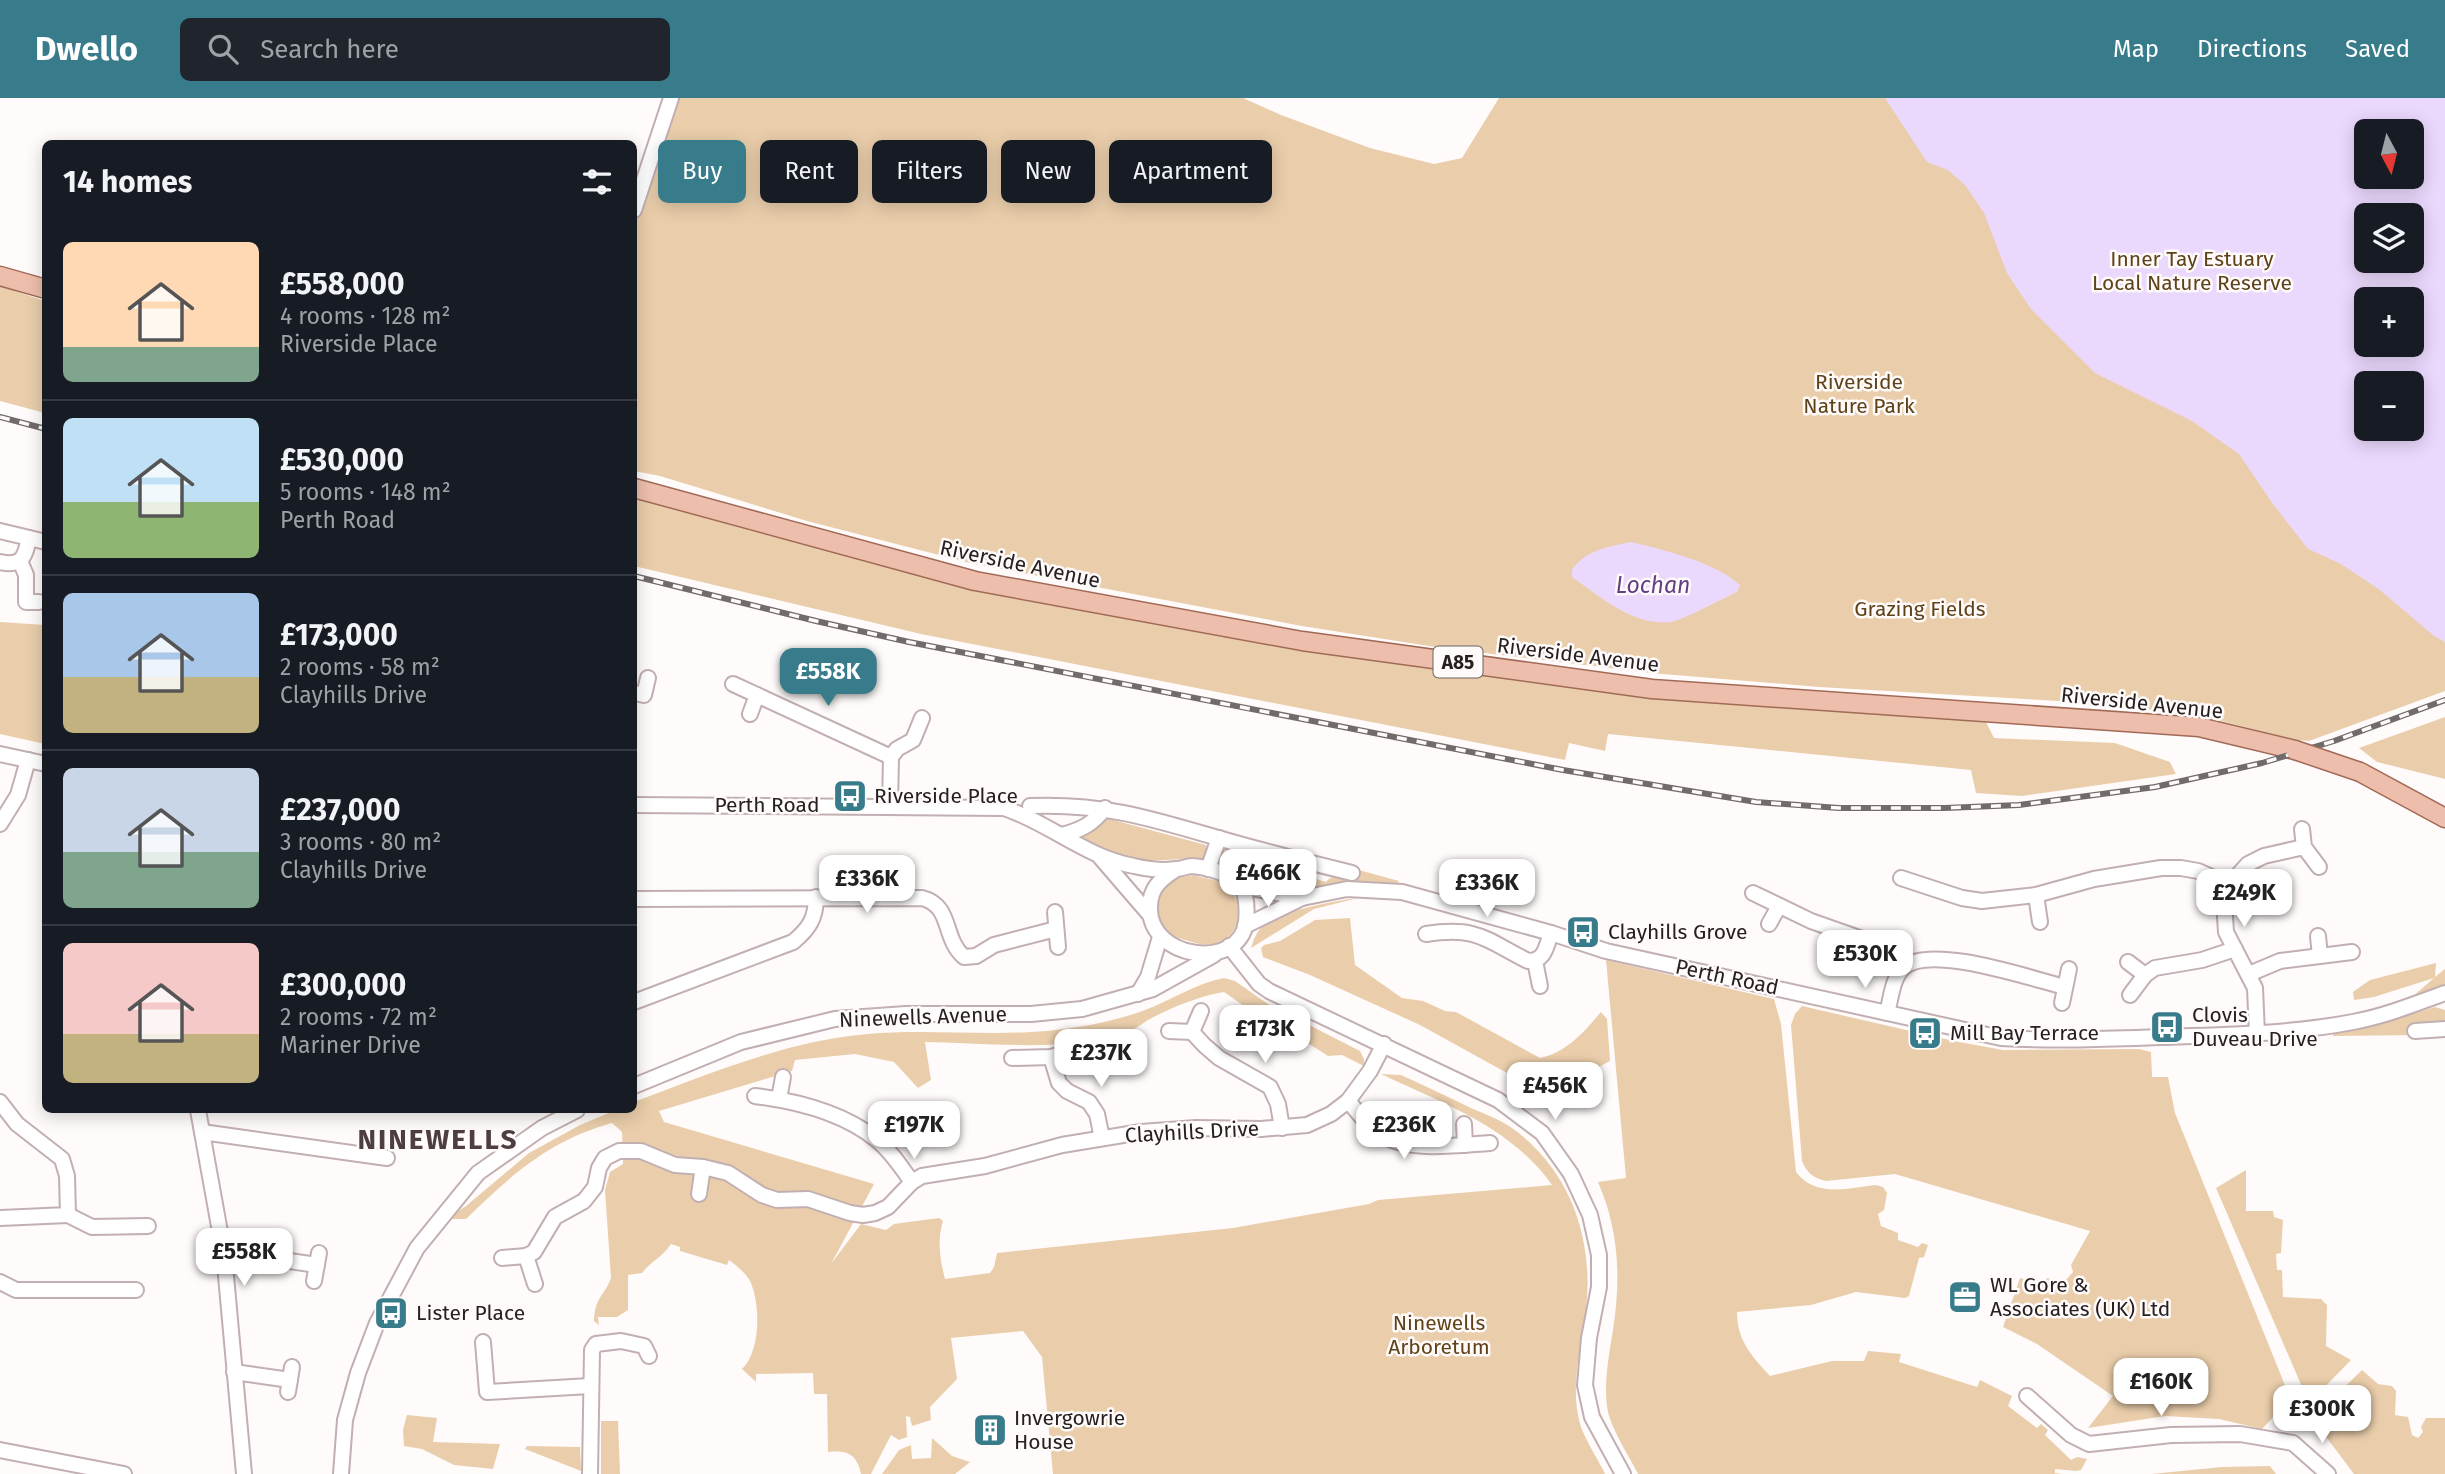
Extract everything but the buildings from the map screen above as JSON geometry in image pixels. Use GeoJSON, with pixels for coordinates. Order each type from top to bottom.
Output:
{"type":"FeatureCollection","features":[{"type":"Feature","properties":{"kind":"main road"},"geometry":{"type":"LineString","coordinates":[[0,276],[42,288]]}},
{"type":"Feature","properties":{"kind":"main road","name":"Riverside Avenue"},"geometry":{"type":"LineString","coordinates":[[637,489],[975,581],[1303,641],[1652,689],[2199,727],[2295,750],[2360,772],[2445,806]]}},
{"type":"Feature","properties":{"kind":"main road","name":"Riverside Avenue"},"geometry":{"type":"LineString","coordinates":[[2360,772],[2445,818]]}},
{"type":"Feature","properties":{"kind":"street"},"geometry":{"type":"LineString","coordinates":[[637,201],[670,98]]}},
{"type":"Feature","properties":{"kind":"street"},"geometry":{"type":"LineString","coordinates":[[0,531],[42,541]]}},
{"type":"Feature","properties":{"kind":"street"},"geometry":{"type":"LineString","coordinates":[[0,562],[11,565],[20,561],[25,554],[29,538]]}},
{"type":"Feature","properties":{"kind":"street"},"geometry":{"type":"LineString","coordinates":[[20,561],[26,575],[26,602],[39,602]]}},
{"type":"Feature","properties":{"kind":"street"},"geometry":{"type":"LineString","coordinates":[[637,694],[644,695],[648,678]]}},
{"type":"Feature","properties":{"kind":"street"},"geometry":{"type":"LineString","coordinates":[[733,684],[891,757]]}},
{"type":"Feature","properties":{"kind":"street"},"geometry":{"type":"LineString","coordinates":[[750,714],[757,695]]}},
{"type":"Feature","properties":{"kind":"street"},"geometry":{"type":"LineString","coordinates":[[890,806],[891,757],[897,749],[913,740],[922,718]]}},
{"type":"Feature","properties":{"kind":"street"},"geometry":{"type":"LineString","coordinates":[[0,754],[42,763]]}},
{"type":"Feature","properties":{"kind":"street"},"geometry":{"type":"LineString","coordinates":[[0,824],[18,795],[28,760]]}},
{"type":"Feature","properties":{"kind":"street","name":"Perth Road"},"geometry":{"type":"LineString","coordinates":[[637,804],[1004,808],[1024,815],[1100,857],[1136,867],[1175,870],[1192,866],[1208,869],[1229,877],[1241,886],[1302,898]]}},
{"type":"Feature","properties":{"kind":"street"},"geometry":{"type":"LineString","coordinates":[[1030,806],[1062,804],[1105,808],[1352,873]]}},
{"type":"Feature","properties":{"kind":"street"},"geometry":{"type":"LineString","coordinates":[[1062,835],[1080,830],[1095,821],[1105,808]]}},
{"type":"Feature","properties":{"kind":"street"},"geometry":{"type":"LineString","coordinates":[[2302,830],[2304,847],[2319,867]]}},
{"type":"Feature","properties":{"kind":"street"},"geometry":{"type":"LineString","coordinates":[[1208,869],[1219,838]]}},
{"type":"Feature","properties":{"kind":"street"},"geometry":{"type":"LineString","coordinates":[[2257,1034],[2255,988],[2226,932],[2224,901],[2236,874],[2248,864],[2264,856],[2304,847]]}},
{"type":"Feature","properties":{"kind":"street","name":"Perth Road"},"geometry":{"type":"LineString","coordinates":[[1100,857],[1150,915],[1160,937]]}},
{"type":"Feature","properties":{"kind":"street"},"geometry":{"type":"LineString","coordinates":[[1901,878],[1962,898],[1982,901],[2036,895],[2094,878],[2161,868],[2198,871],[2229,885]]}},
{"type":"Feature","properties":{"kind":"street"},"geometry":{"type":"LineString","coordinates":[[1150,915],[1150,895],[1159,880],[1175,870]]}},
{"type":"Feature","properties":{"kind":"street"},"geometry":{"type":"LineString","coordinates":[[1241,886],[1247,907],[1245,926]]}},
{"type":"Feature","properties":{"kind":"street","name":"Perth Road"},"geometry":{"type":"LineString","coordinates":[[1223,950],[1240,939],[1245,926],[1302,898],[1347,889],[1402,892],[1606,951],[2001,1038],[2029,1040],[2257,1034],[2309,1029],[2356,1021],[2445,993]]}},
{"type":"Feature","properties":{"kind":"street"},"geometry":{"type":"LineString","coordinates":[[1753,893],[1811,921],[1882,946],[1904,967]]}},
{"type":"Feature","properties":{"kind":"street"},"geometry":{"type":"LineString","coordinates":[[2036,895],[2040,922]]}},
{"type":"Feature","properties":{"kind":"street"},"geometry":{"type":"LineString","coordinates":[[637,1001],[793,942],[813,921],[816,897]]}},
{"type":"Feature","properties":{"kind":"street"},"geometry":{"type":"LineString","coordinates":[[637,899],[922,898],[933,901],[941,909],[955,950],[964,957],[976,957],[994,945],[1056,929]]}},
{"type":"Feature","properties":{"kind":"street"},"geometry":{"type":"LineString","coordinates":[[1769,925],[1779,906]]}},
{"type":"Feature","properties":{"kind":"street"},"geometry":{"type":"LineString","coordinates":[[1055,912],[1058,947]]}},
{"type":"Feature","properties":{"kind":"street"},"geometry":{"type":"LineString","coordinates":[[1426,933],[1457,931],[1480,935],[1528,961],[1535,961],[1544,954],[1551,933]]}},
{"type":"Feature","properties":{"kind":"street"},"geometry":{"type":"LineString","coordinates":[[2318,936],[2320,956]]}},
{"type":"Feature","properties":{"kind":"street"},"geometry":{"type":"LineString","coordinates":[[1138,994],[1148,977],[1160,937],[1179,949],[1199,954],[1223,950],[1269,991],[1498,1100],[1542,1133],[1571,1174],[1590,1215],[1599,1255],[1599,1287],[1588,1338],[1585,1385],[1592,1417],[1623,1474]]}},
{"type":"Feature","properties":{"kind":"street"},"geometry":{"type":"LineString","coordinates":[[2130,995],[2145,975],[2155,968],[2202,960],[2235,949]]}},
{"type":"Feature","properties":{"kind":"street","name":"Ninewells Avenue"},"geometry":{"type":"LineString","coordinates":[[637,1085],[741,1042],[835,1019],[906,1014],[1031,1014],[1082,1009],[1153,989],[1223,950]]}},
{"type":"Feature","properties":{"kind":"street"},"geometry":{"type":"LineString","coordinates":[[2249,974],[2280,961],[2352,953]]}},
{"type":"Feature","properties":{"kind":"street"},"geometry":{"type":"LineString","coordinates":[[1887,1013],[1896,978],[1904,967],[1928,958],[1986,965],[2065,987]]}},
{"type":"Feature","properties":{"kind":"street"},"geometry":{"type":"LineString","coordinates":[[1535,961],[1540,986]]}},
{"type":"Feature","properties":{"kind":"street"},"geometry":{"type":"LineString","coordinates":[[2128,962],[2145,975]]}},
{"type":"Feature","properties":{"kind":"street"},"geometry":{"type":"LineString","coordinates":[[2062,1003],[2069,969]]}},
{"type":"Feature","properties":{"kind":"street"},"geometry":{"type":"LineString","coordinates":[[1169,1031],[1192,1032],[1201,1011]]}},
{"type":"Feature","properties":{"kind":"street"},"geometry":{"type":"LineString","coordinates":[[2415,1031],[2445,1029]]}},
{"type":"Feature","properties":{"kind":"street","name":"Clayhills Drive"},"geometry":{"type":"LineString","coordinates":[[1192,1032],[1219,1058],[1270,1087],[1278,1104],[1282,1128]]}},
{"type":"Feature","properties":{"kind":"street","name":"Clayhills Drive"},"geometry":{"type":"LineString","coordinates":[[526,1256],[534,1252],[555,1217],[584,1201],[595,1187],[599,1168],[605,1158],[619,1151],[641,1151],[676,1165],[703,1167],[728,1173],[762,1195],[777,1200],[808,1199],[863,1215],[888,1207],[912,1182],[936,1172],[985,1166],[1062,1145],[1196,1128],[1282,1128],[1307,1125],[1331,1114],[1348,1101],[1370,1071],[1384,1044]]}},
{"type":"Feature","properties":{"kind":"street"},"geometry":{"type":"LineString","coordinates":[[1012,1058],[1051,1057],[1069,1052]]}},
{"type":"Feature","properties":{"kind":"street","name":"Clayhills Drive"},"geometry":{"type":"LineString","coordinates":[[1051,1057],[1059,1083],[1067,1091],[1089,1102],[1097,1114],[1102,1138]]}},
{"type":"Feature","properties":{"kind":"street"},"geometry":{"type":"LineString","coordinates":[[779,1099],[783,1077]]}},
{"type":"Feature","properties":{"kind":"street"},"geometry":{"type":"LineString","coordinates":[[755,1096],[806,1106],[856,1126],[877,1140],[912,1182]]}},
{"type":"Feature","properties":{"kind":"street"},"geometry":{"type":"LineString","coordinates":[[1348,1101],[1382,1136],[1398,1142],[1417,1145],[1490,1143]]}},
{"type":"Feature","properties":{"kind":"street"},"geometry":{"type":"LineString","coordinates":[[0,1102],[18,1125],[62,1159],[67,1176],[68,1215]]}},
{"type":"Feature","properties":{"kind":"street"},"geometry":{"type":"LineString","coordinates":[[199,1113],[223,1254],[244,1474]]}},
{"type":"Feature","properties":{"kind":"street"},"geometry":{"type":"LineString","coordinates":[[341,1473],[345,1420],[358,1373],[377,1323],[417,1248],[478,1173],[542,1128],[571,1113]]}},
{"type":"Feature","properties":{"kind":"street"},"geometry":{"type":"LineString","coordinates":[[1464,1124],[1465,1144]]}},
{"type":"Feature","properties":{"kind":"street"},"geometry":{"type":"LineString","coordinates":[[202,1132],[387,1158]]}},
{"type":"Feature","properties":{"kind":"street"},"geometry":{"type":"LineString","coordinates":[[699,1194],[703,1167]]}},
{"type":"Feature","properties":{"kind":"street"},"geometry":{"type":"LineString","coordinates":[[0,1218],[68,1215],[92,1227],[148,1226]]}},
{"type":"Feature","properties":{"kind":"street"},"geometry":{"type":"LineString","coordinates":[[223,1254],[318,1259],[314,1281]]}},
{"type":"Feature","properties":{"kind":"street"},"geometry":{"type":"LineString","coordinates":[[502,1258],[526,1256],[535,1284]]}},
{"type":"Feature","properties":{"kind":"street"},"geometry":{"type":"LineString","coordinates":[[0,1282],[16,1290],[136,1290]]}},
{"type":"Feature","properties":{"kind":"street"},"geometry":{"type":"LineString","coordinates":[[590,1474],[592,1350],[596,1344],[621,1341],[644,1346],[649,1356]]}},
{"type":"Feature","properties":{"kind":"street"},"geometry":{"type":"LineString","coordinates":[[484,1342],[487,1392],[590,1386]]}},
{"type":"Feature","properties":{"kind":"street"},"geometry":{"type":"LineString","coordinates":[[234,1372],[290,1379]]}},
{"type":"Feature","properties":{"kind":"street"},"geometry":{"type":"LineString","coordinates":[[2027,1396],[2071,1435],[2089,1444],[2171,1435],[2240,1434],[2293,1443],[2328,1474]]}},
{"type":"Feature","properties":{"kind":"street"},"geometry":{"type":"LineString","coordinates":[[0,1450],[124,1474]]}},
{"type":"Feature","properties":{"kind":"green space","name":"Riverside Nature Park"},"geometry":{"type":"Polygon","coordinates":[[[671,98],[1243,98],[1370,148],[1434,164],[1462,158],[1499,98],[2445,98],[2445,691],[2309,741],[2295,740],[2195,714],[2076,702],[1819,687],[1651,673],[1435,647],[1302,626],[970,563],[807,521],[660,476],[637,472],[637,201],[671,98]]]}},
{"type":"Feature","properties":{"kind":"green space"},"geometry":{"type":"Polygon","coordinates":[[[0,286],[42,300],[42,412],[0,401],[0,286]]]}},
{"type":"Feature","properties":{"kind":"green space"},"geometry":{"type":"Polygon","coordinates":[[[637,496],[794,541],[1098,614],[1344,654],[1984,718],[1994,738],[2115,743],[2170,762],[2176,774],[2022,796],[1976,793],[1971,770],[1608,734],[1605,751],[1569,743],[1565,760],[921,634],[637,567],[637,496]]]}},
{"type":"Feature","properties":{"kind":"green space"},"geometry":{"type":"Polygon","coordinates":[[[0,622],[42,625],[42,743],[0,734],[0,622]]]}},
{"type":"Feature","properties":{"kind":"green space"},"geometry":{"type":"Polygon","coordinates":[[[2445,717],[2445,779],[2377,762],[2359,748],[2445,717]]]}},
{"type":"Feature","properties":{"kind":"green space"},"geometry":{"type":"Polygon","coordinates":[[[1106,818],[1206,845],[1207,851],[1203,858],[1147,861],[1114,854],[1079,837],[1106,818]]]}},
{"type":"Feature","properties":{"kind":"green space"},"geometry":{"type":"Polygon","coordinates":[[[1230,846],[1236,848],[1237,855],[1326,882],[1336,876],[1357,876],[1359,870],[1399,881],[1397,884],[1349,882],[1305,890],[1281,888],[1255,882],[1221,865],[1221,854],[1230,846]]]}},
{"type":"Feature","properties":{"kind":"green space"},"geometry":{"type":"Polygon","coordinates":[[[1194,875],[1220,882],[1236,900],[1237,924],[1228,937],[1220,942],[1202,944],[1176,937],[1166,931],[1159,920],[1157,906],[1160,892],[1174,880],[1194,875]]]}},
{"type":"Feature","properties":{"kind":"green space"},"geometry":{"type":"Polygon","coordinates":[[[1358,898],[1314,909],[1251,948],[1260,929],[1272,919],[1310,907],[1358,898]]]}},
{"type":"Feature","properties":{"kind":"green space"},"geometry":{"type":"Polygon","coordinates":[[[1350,918],[1355,965],[1402,998],[1423,1001],[1445,1011],[1456,1012],[1540,1058],[1566,1046],[1601,1012],[1607,1019],[1610,1061],[1547,1095],[1420,1025],[1310,975],[1263,957],[1261,948],[1264,945],[1280,941],[1315,920],[1350,918]]]}},
{"type":"Feature","properties":{"kind":"green space"},"geometry":{"type":"Polygon","coordinates":[[[1606,960],[1774,999],[1781,1024],[1796,1172],[1804,1180],[1822,1188],[1843,1189],[1876,1185],[1883,1187],[1887,1193],[1884,1210],[1878,1214],[1881,1226],[1898,1233],[1898,1240],[1918,1247],[1922,1243],[1928,1245],[1924,1257],[1919,1258],[1909,1296],[1905,1298],[1856,1292],[1811,1305],[1737,1312],[1743,1340],[1770,1376],[1832,1361],[1864,1361],[1868,1351],[1901,1354],[1899,1362],[1977,1387],[1980,1380],[2012,1396],[2008,1406],[2037,1428],[2041,1424],[2048,1430],[2045,1435],[2071,1460],[2077,1457],[2087,1459],[2081,1470],[2055,1469],[2055,1473],[2062,1474],[1638,1474],[1618,1438],[1609,1416],[1606,1396],[1616,1311],[1617,1273],[1614,1236],[1598,1182],[1626,1178],[1606,960]]]}},
{"type":"Feature","properties":{"kind":"green space"},"geometry":{"type":"Polygon","coordinates":[[[2436,963],[2435,977],[2445,969],[2445,985],[2411,998],[2434,978],[2374,997],[2354,1000],[2353,992],[2370,980],[2436,963]]]}},
{"type":"Feature","properties":{"kind":"green space","name":"Ninewells Arboretum"},"geometry":{"type":"Polygon","coordinates":[[[1224,978],[1235,981],[1268,1004],[1360,1051],[1364,1066],[1342,1055],[1328,1056],[1267,1022],[1224,992],[1185,1003],[1148,1020],[1128,1033],[1103,1040],[1053,1045],[925,1042],[931,1080],[918,1088],[894,1062],[855,1054],[795,1060],[792,1071],[659,1111],[664,1122],[874,1184],[831,1264],[861,1224],[886,1230],[894,1224],[939,1218],[943,1221],[940,1250],[945,1279],[990,1273],[997,1253],[1233,1228],[1369,1204],[1378,1200],[1552,1185],[1517,1147],[1496,1132],[1452,1107],[1381,1074],[1401,1075],[1511,1127],[1552,1167],[1565,1188],[1582,1235],[1588,1285],[1576,1383],[1578,1413],[1583,1433],[1605,1474],[1053,1474],[1042,1357],[1023,1331],[951,1338],[957,1379],[930,1407],[931,1420],[912,1426],[910,1417],[906,1416],[907,1437],[899,1440],[891,1435],[871,1474],[861,1474],[857,1462],[850,1455],[828,1452],[827,1394],[814,1394],[813,1373],[756,1374],[756,1382],[742,1369],[753,1351],[756,1339],[756,1300],[749,1279],[729,1260],[727,1265],[680,1251],[680,1247],[671,1244],[642,1273],[628,1275],[628,1310],[617,1317],[598,1317],[599,1325],[594,1321],[598,1301],[611,1278],[605,1190],[610,1172],[623,1164],[622,1132],[612,1123],[550,1149],[499,1188],[466,1219],[446,1219],[466,1206],[529,1153],[580,1125],[609,1113],[637,1113],[637,1101],[748,1060],[807,1044],[867,1034],[1014,1033],[1084,1026],[1145,1010],[1224,978]]]}},
{"type":"Feature","properties":{"kind":"green space"},"geometry":{"type":"Polygon","coordinates":[[[1802,1006],[2003,1050],[2139,1049],[2151,1052],[2152,1077],[2168,1077],[2175,1113],[2293,1405],[2276,1414],[2262,1429],[2219,1419],[2165,1416],[2088,1428],[2113,1396],[2037,1344],[2003,1327],[2020,1278],[2041,1284],[2047,1278],[2064,1282],[2073,1272],[2071,1265],[2090,1231],[1895,1174],[1826,1181],[1811,1174],[1802,1161],[1791,1025],[1802,1006]]]}},
{"type":"Feature","properties":{"kind":"green space"},"geometry":{"type":"Polygon","coordinates":[[[2435,1007],[2445,1010],[2445,1025],[2422,1035],[2333,1036],[2333,1033],[2387,1022],[2435,1007]]]}},
{"type":"Feature","properties":{"kind":"green space"},"geometry":{"type":"Polygon","coordinates":[[[2246,1170],[2246,1211],[2273,1211],[2274,1217],[2283,1220],[2281,1253],[2276,1254],[2277,1270],[2282,1270],[2283,1297],[2321,1299],[2327,1305],[2326,1346],[2351,1360],[2309,1403],[2216,1188],[2246,1170]]]}},
{"type":"Feature","properties":{"kind":"green space"},"geometry":{"type":"Polygon","coordinates":[[[2362,1370],[2378,1384],[2392,1386],[2396,1391],[2395,1415],[2408,1417],[2412,1435],[2418,1438],[2423,1432],[2421,1427],[2426,1418],[2445,1418],[2445,1474],[2354,1474],[2321,1430],[2325,1406],[2362,1370]]]}},
{"type":"Feature","properties":{"kind":"green space"},"geometry":{"type":"Polygon","coordinates":[[[407,1415],[437,1418],[433,1442],[500,1444],[493,1469],[454,1465],[422,1449],[404,1446],[403,1430],[407,1415]]]}},
{"type":"Feature","properties":{"kind":"green space"},"geometry":{"type":"Polygon","coordinates":[[[601,1421],[618,1421],[620,1474],[601,1474],[601,1421]]]}},
{"type":"Feature","properties":{"kind":"green space"},"geometry":{"type":"Polygon","coordinates":[[[932,1438],[952,1456],[970,1462],[955,1474],[882,1474],[899,1450],[911,1445],[912,1459],[931,1458],[932,1438]]]}},
{"type":"Feature","properties":{"kind":"green space"},"geometry":{"type":"Polygon","coordinates":[[[527,1446],[580,1447],[581,1471],[525,1449],[527,1446]]]}},
{"type":"Feature","properties":{"kind":"green space"},"geometry":{"type":"Polygon","coordinates":[[[2270,1466],[2276,1474],[2151,1474],[2222,1467],[2270,1466]]]}},
{"type":"Feature","properties":{"kind":"water","name":"Inner Tay Estuary Local Nature Reserve"},"geometry":{"type":"Polygon","coordinates":[[[1885,98],[2445,98],[2445,642],[2434,636],[2380,590],[2341,564],[2308,549],[2239,454],[2192,421],[2095,373],[2031,309],[2007,273],[1984,213],[1965,185],[1948,170],[1927,162],[1885,98]]]}},
{"type":"Feature","properties":{"kind":"water","name":"Lochan"},"geometry":{"type":"Polygon","coordinates":[[[1631,542],[1703,563],[1740,585],[1737,592],[1677,620],[1657,622],[1644,620],[1619,609],[1572,577],[1572,570],[1583,558],[1606,548],[1631,542]]]}},
{"type":"Feature","properties":{"kind":"railway"},"geometry":{"type":"LineString","coordinates":[[0,417],[42,428]]}},
{"type":"Feature","properties":{"kind":"railway"},"geometry":{"type":"LineString","coordinates":[[637,577],[909,642],[1563,770],[1756,802],[1839,808],[2019,805],[2155,787],[2262,763],[2334,741],[2445,700]]}},
{"type":"Feature","properties":{"kind":"place","name":"Riverside Place"},"geometry":{"type":"Point","coordinates":[850,796]}},
{"type":"Feature","properties":{"kind":"place","name":"Clayhills Grove"},"geometry":{"type":"Point","coordinates":[1583,932]}},
{"type":"Feature","properties":{"kind":"place","name":"Clovis Duveau Drive"},"geometry":{"type":"Point","coordinates":[2167,1027]}},
{"type":"Feature","properties":{"kind":"place","name":"Mill Bay Terrace"},"geometry":{"type":"Point","coordinates":[1925,1033]}},
{"type":"Feature","properties":{"kind":"place","name":"WL Gore & Associates (UK) Ltd"},"geometry":{"type":"Point","coordinates":[1965,1297]}},
{"type":"Feature","properties":{"kind":"place","name":"Lister Place"},"geometry":{"type":"Point","coordinates":[391,1313]}},
{"type":"Feature","properties":{"kind":"place","name":"Invergowrie House"},"geometry":{"type":"Point","coordinates":[990,1430]}},
{"type":"Feature","properties":{"kind":"district","name":"NINEWELLS"},"geometry":{"type":"Point","coordinates":[438,1139]}},
{"type":"Feature","properties":{"kind":"park label","name":"Grazing Fields"},"geometry":{"type":"Point","coordinates":[1920,609]}}]}
